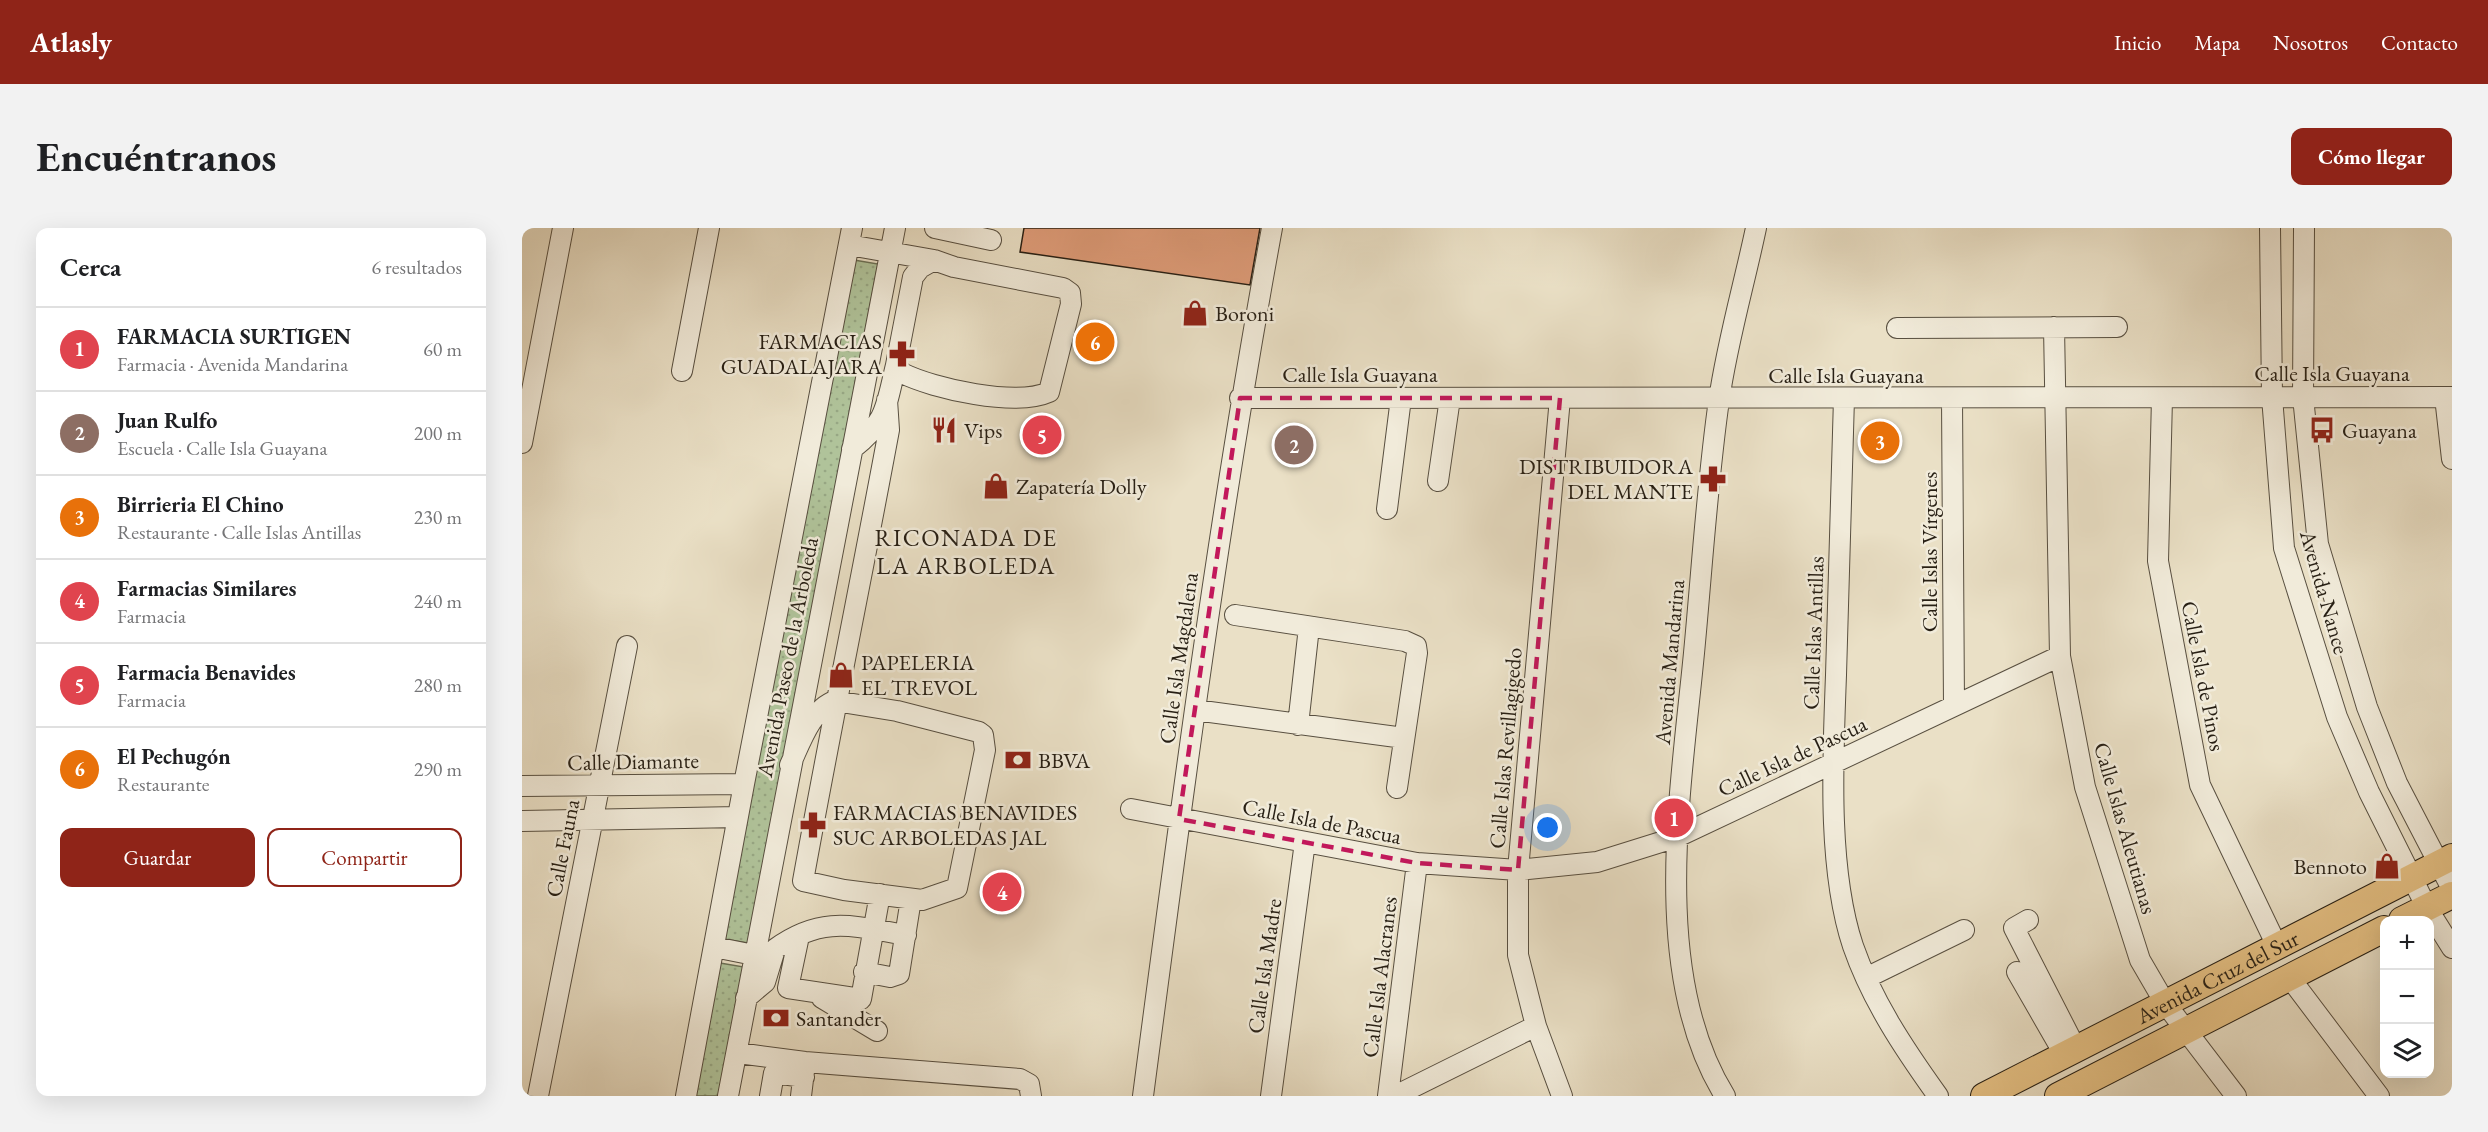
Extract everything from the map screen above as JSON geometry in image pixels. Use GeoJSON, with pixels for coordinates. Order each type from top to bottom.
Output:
{"type":"FeatureCollection","features":[{"type":"Feature","properties":{"kind":"main road","name":"Avenida Cruz del Sur"},"geometry":{"type":"LineString","coordinates":[[1998,1093],[2070,1052],[2445,860]]}},
{"type":"Feature","properties":{"kind":"main road"},"geometry":{"type":"LineString","coordinates":[[2412,916],[2452,895]]}},
{"type":"Feature","properties":{"kind":"main road","name":"Avenida Cruz del Sur"},"geometry":{"type":"LineString","coordinates":[[2073,1093],[2186,1031],[2380,933]]}},
{"type":"Feature","properties":{"kind":"street"},"geometry":{"type":"LineString","coordinates":[[522,443],[563,228]]}},
{"type":"Feature","properties":{"kind":"street"},"geometry":{"type":"LineString","coordinates":[[682,371],[709,228]]}},
{"type":"Feature","properties":{"kind":"street","name":"Avenida Paseo de la Arboleda"},"geometry":{"type":"LineString","coordinates":[[729,1096],[790,765],[895,228]]}},
{"type":"Feature","properties":{"kind":"street"},"geometry":{"type":"LineString","coordinates":[[935,228],[992,234],[985,272]]}},
{"type":"Feature","properties":{"kind":"street","name":"Calle Isla Magdalena"},"geometry":{"type":"LineString","coordinates":[[1143,1096],[1179,819],[1240,398],[1272,228]]}},
{"type":"Feature","properties":{"kind":"street","name":"Avenida Mandarina"},"geometry":{"type":"LineString","coordinates":[[1725,1096],[1706,1057],[1681,972],[1677,837],[1719,399],[1756,228]]}},
{"type":"Feature","properties":{"kind":"street","name":"Avenida Nance"},"geometry":{"type":"LineString","coordinates":[[2270,228],[2272,397],[2284,548],[2337,717],[2369,792],[2427,908],[2452,948]]}},
{"type":"Feature","properties":{"kind":"street","name":"Avenida Nance"},"geometry":{"type":"LineString","coordinates":[[2304,228],[2303,397],[2318,544],[2367,707],[2397,783],[2445,860],[2452,890]]}},
{"type":"Feature","properties":{"kind":"street"},"geometry":{"type":"LineString","coordinates":[[851,236],[890,250],[1063,288],[1070,293],[1071,304],[1049,392],[1012,398],[959,389],[912,378],[902,373],[896,365]]}},
{"type":"Feature","properties":{"kind":"street","name":"Avenida Paseo de la Arboleda"},"geometry":{"type":"LineString","coordinates":[[686,1096],[744,783],[851,236]]}},
{"type":"Feature","properties":{"kind":"street"},"geometry":{"type":"LineString","coordinates":[[852,449],[872,434],[884,412],[896,365],[913,277],[920,268],[934,260]]}},
{"type":"Feature","properties":{"kind":"street","name":"Calle Islas Aleutianas"},"geometry":{"type":"LineString","coordinates":[[2054,327],[2060,656],[2085,787],[2140,960],[2165,1003],[2236,1096]]}},
{"type":"Feature","properties":{"kind":"street"},"geometry":{"type":"LineString","coordinates":[[1897,328],[2117,327]]}},
{"type":"Feature","properties":{"kind":"street"},"geometry":{"type":"LineString","coordinates":[[2448,397],[2452,459]]}},
{"type":"Feature","properties":{"kind":"street","name":"Calle Isla Guayana"},"geometry":{"type":"LineString","coordinates":[[1240,398],[2448,397]]}},
{"type":"Feature","properties":{"kind":"street"},"geometry":{"type":"LineString","coordinates":[[1387,508],[1401,398]]}},
{"type":"Feature","properties":{"kind":"street"},"geometry":{"type":"LineString","coordinates":[[1438,482],[1450,398]]}},
{"type":"Feature","properties":{"kind":"street","name":"Calle Islas Revillagigedo"},"geometry":{"type":"LineString","coordinates":[[1560,398],[1518,870],[1518,955],[1536,1026],[1562,1096]]}},
{"type":"Feature","properties":{"kind":"street","name":"Calle Islas Antillas"},"geometry":{"type":"LineString","coordinates":[[1844,398],[1833,762],[1835,832],[1843,904],[1853,945],[1866,978],[1909,1055],[1938,1096]]}},
{"type":"Feature","properties":{"kind":"street","name":"Calle Islas Vírgenes"},"geometry":{"type":"LineString","coordinates":[[1952,398],[1954,706]]}},
{"type":"Feature","properties":{"kind":"street","name":"Calle Isla de Pinos"},"geometry":{"type":"LineString","coordinates":[[2162,398],[2158,561],[2200,785],[2277,946]]}},
{"type":"Feature","properties":{"kind":"street"},"geometry":{"type":"LineString","coordinates":[[803,881],[835,701],[850,639],[889,430],[887,400]]}},
{"type":"Feature","properties":{"kind":"street"},"geometry":{"type":"LineString","coordinates":[[1235,615],[1405,641],[1416,646],[1417,653],[1397,788]]}},
{"type":"Feature","properties":{"kind":"street"},"geometry":{"type":"LineString","coordinates":[[1298,725],[1309,627]]}},
{"type":"Feature","properties":{"kind":"street","name":"Calle Fauna"},"geometry":{"type":"LineString","coordinates":[[538,1096],[627,646]]}},
{"type":"Feature","properties":{"kind":"street","name":"Calle Isla de Pascua"},"geometry":{"type":"LineString","coordinates":[[1131,808],[1417,863],[1518,870],[1597,862],[1677,837],[2060,656]]}},
{"type":"Feature","properties":{"kind":"street"},"geometry":{"type":"LineString","coordinates":[[769,875],[844,890],[911,899],[922,900],[949,892],[959,884],[985,750],[983,735],[946,722],[835,701],[827,704],[806,731],[790,765]]}},
{"type":"Feature","properties":{"kind":"street"},"geometry":{"type":"LineString","coordinates":[[1195,710],[1404,738]]}},
{"type":"Feature","properties":{"kind":"street","name":"Calle Diamante"},"geometry":{"type":"LineString","coordinates":[[522,786],[744,783]]}},
{"type":"Feature","properties":{"kind":"street"},"geometry":{"type":"LineString","coordinates":[[522,821],[738,817]]}},
{"type":"Feature","properties":{"kind":"street","name":"Calle Isla Madre"},"geometry":{"type":"LineString","coordinates":[[1271,1096],[1305,842]]}},
{"type":"Feature","properties":{"kind":"street","name":"Calle Isla Alacranes"},"geometry":{"type":"LineString","coordinates":[[1388,1096],[1417,863]]}},
{"type":"Feature","properties":{"kind":"street"},"geometry":{"type":"LineString","coordinates":[[799,936],[787,985],[791,989],[861,999],[864,972],[880,894]]}},
{"type":"Feature","properties":{"kind":"street"},"geometry":{"type":"LineString","coordinates":[[864,972],[890,977],[899,974],[911,899]]}},
{"type":"Feature","properties":{"kind":"street"},"geometry":{"type":"LineString","coordinates":[[2028,920],[2014,928],[2070,1052]]}},
{"type":"Feature","properties":{"kind":"street"},"geometry":{"type":"LineString","coordinates":[[746,998],[765,982],[775,949],[799,936],[828,925],[906,935]]}},
{"type":"Feature","properties":{"kind":"street"},"geometry":{"type":"LineString","coordinates":[[1866,978],[1964,930]]}},
{"type":"Feature","properties":{"kind":"street"},"geometry":{"type":"LineString","coordinates":[[714,947],[754,955]]}},
{"type":"Feature","properties":{"kind":"street"},"geometry":{"type":"LineString","coordinates":[[2017,972],[2070,1052]]}},
{"type":"Feature","properties":{"kind":"street"},"geometry":{"type":"LineString","coordinates":[[2290,978],[2379,1096]]}},
{"type":"Feature","properties":{"kind":"street"},"geometry":{"type":"LineString","coordinates":[[812,992],[877,1031]]}},
{"type":"Feature","properties":{"kind":"street"},"geometry":{"type":"LineString","coordinates":[[1395,1096],[1536,1026]]}},
{"type":"Feature","properties":{"kind":"street"},"geometry":{"type":"LineString","coordinates":[[738,1053],[804,1078]]}},
{"type":"Feature","properties":{"kind":"street"},"geometry":{"type":"LineString","coordinates":[[770,1096],[774,1073],[804,1078],[1020,1078],[1030,1090]]}},
{"type":"Feature","properties":{"kind":"highlighted area"},"geometry":{"type":"Polygon","coordinates":[[[1240,398],[1560,398],[1518,870],[1417,863],[1179,819],[1240,398]]]}},
{"type":"Feature","properties":{"kind":"green space"},"geometry":{"type":"Polygon","coordinates":[[[854,260],[878,264],[748,943],[724,939],[854,260]]]}},
{"type":"Feature","properties":{"kind":"green space"},"geometry":{"type":"Polygon","coordinates":[[[720,963],[744,967],[720,1096],[695,1096],[720,963]]]}},
{"type":"Feature","properties":{"kind":"building"},"geometry":{"type":"Polygon","coordinates":[[[1024,228],[1260,228],[1250,285],[1020,252],[1024,228]]]}},
{"type":"Feature","properties":{"kind":"place","name":"Boroni"},"geometry":{"type":"Point","coordinates":[1195,313]}},
{"type":"Feature","properties":{"kind":"place","name":"El Pechugón"},"geometry":{"type":"Point","coordinates":[1095,342]}},
{"type":"Feature","properties":{"kind":"place","name":"FARMACIAS GUADALAJARA"},"geometry":{"type":"Point","coordinates":[902,354]}},
{"type":"Feature","properties":{"kind":"place","name":"Vips"},"geometry":{"type":"Point","coordinates":[944,430]}},
{"type":"Feature","properties":{"kind":"place","name":"Guayana"},"geometry":{"type":"Point","coordinates":[2322,430]}},
{"type":"Feature","properties":{"kind":"place","name":"Farmacia Benavides"},"geometry":{"type":"Point","coordinates":[1042,435]}},
{"type":"Feature","properties":{"kind":"place","name":"Birrieria El Chino"},"geometry":{"type":"Point","coordinates":[1880,441]}},
{"type":"Feature","properties":{"kind":"place","name":"Juan Rulfo"},"geometry":{"type":"Point","coordinates":[1294,445]}},
{"type":"Feature","properties":{"kind":"place","name":"DISTRIBUIDORA DEL MANTE"},"geometry":{"type":"Point","coordinates":[1713,479]}},
{"type":"Feature","properties":{"kind":"place","name":"Zapatería Dolly"},"geometry":{"type":"Point","coordinates":[996,486]}},
{"type":"Feature","properties":{"kind":"place","name":"PAPELERIA EL TREVOL"},"geometry":{"type":"Point","coordinates":[841,675]}},
{"type":"Feature","properties":{"kind":"place","name":"BBVA"},"geometry":{"type":"Point","coordinates":[1018,760]}},
{"type":"Feature","properties":{"kind":"place","name":"FARMACIA SURTIGEN"},"geometry":{"type":"Point","coordinates":[1674,818]}},
{"type":"Feature","properties":{"kind":"place","name":"FARMACIAS BENAVIDES SUC ARBOLEDAS JAL"},"geometry":{"type":"Point","coordinates":[813,825]}},
{"type":"Feature","properties":{"kind":"place","name":"Bennoto"},"geometry":{"type":"Point","coordinates":[2387,866]}},
{"type":"Feature","properties":{"kind":"place","name":"Farmacias Similares"},"geometry":{"type":"Point","coordinates":[1002,892]}},
{"type":"Feature","properties":{"kind":"place","name":"Santander"},"geometry":{"type":"Point","coordinates":[776,1018]}},
{"type":"Feature","properties":{"kind":"district","name":"RICONADA DE LA ARBOLEDA"},"geometry":{"type":"Point","coordinates":[966,552]}}]}
